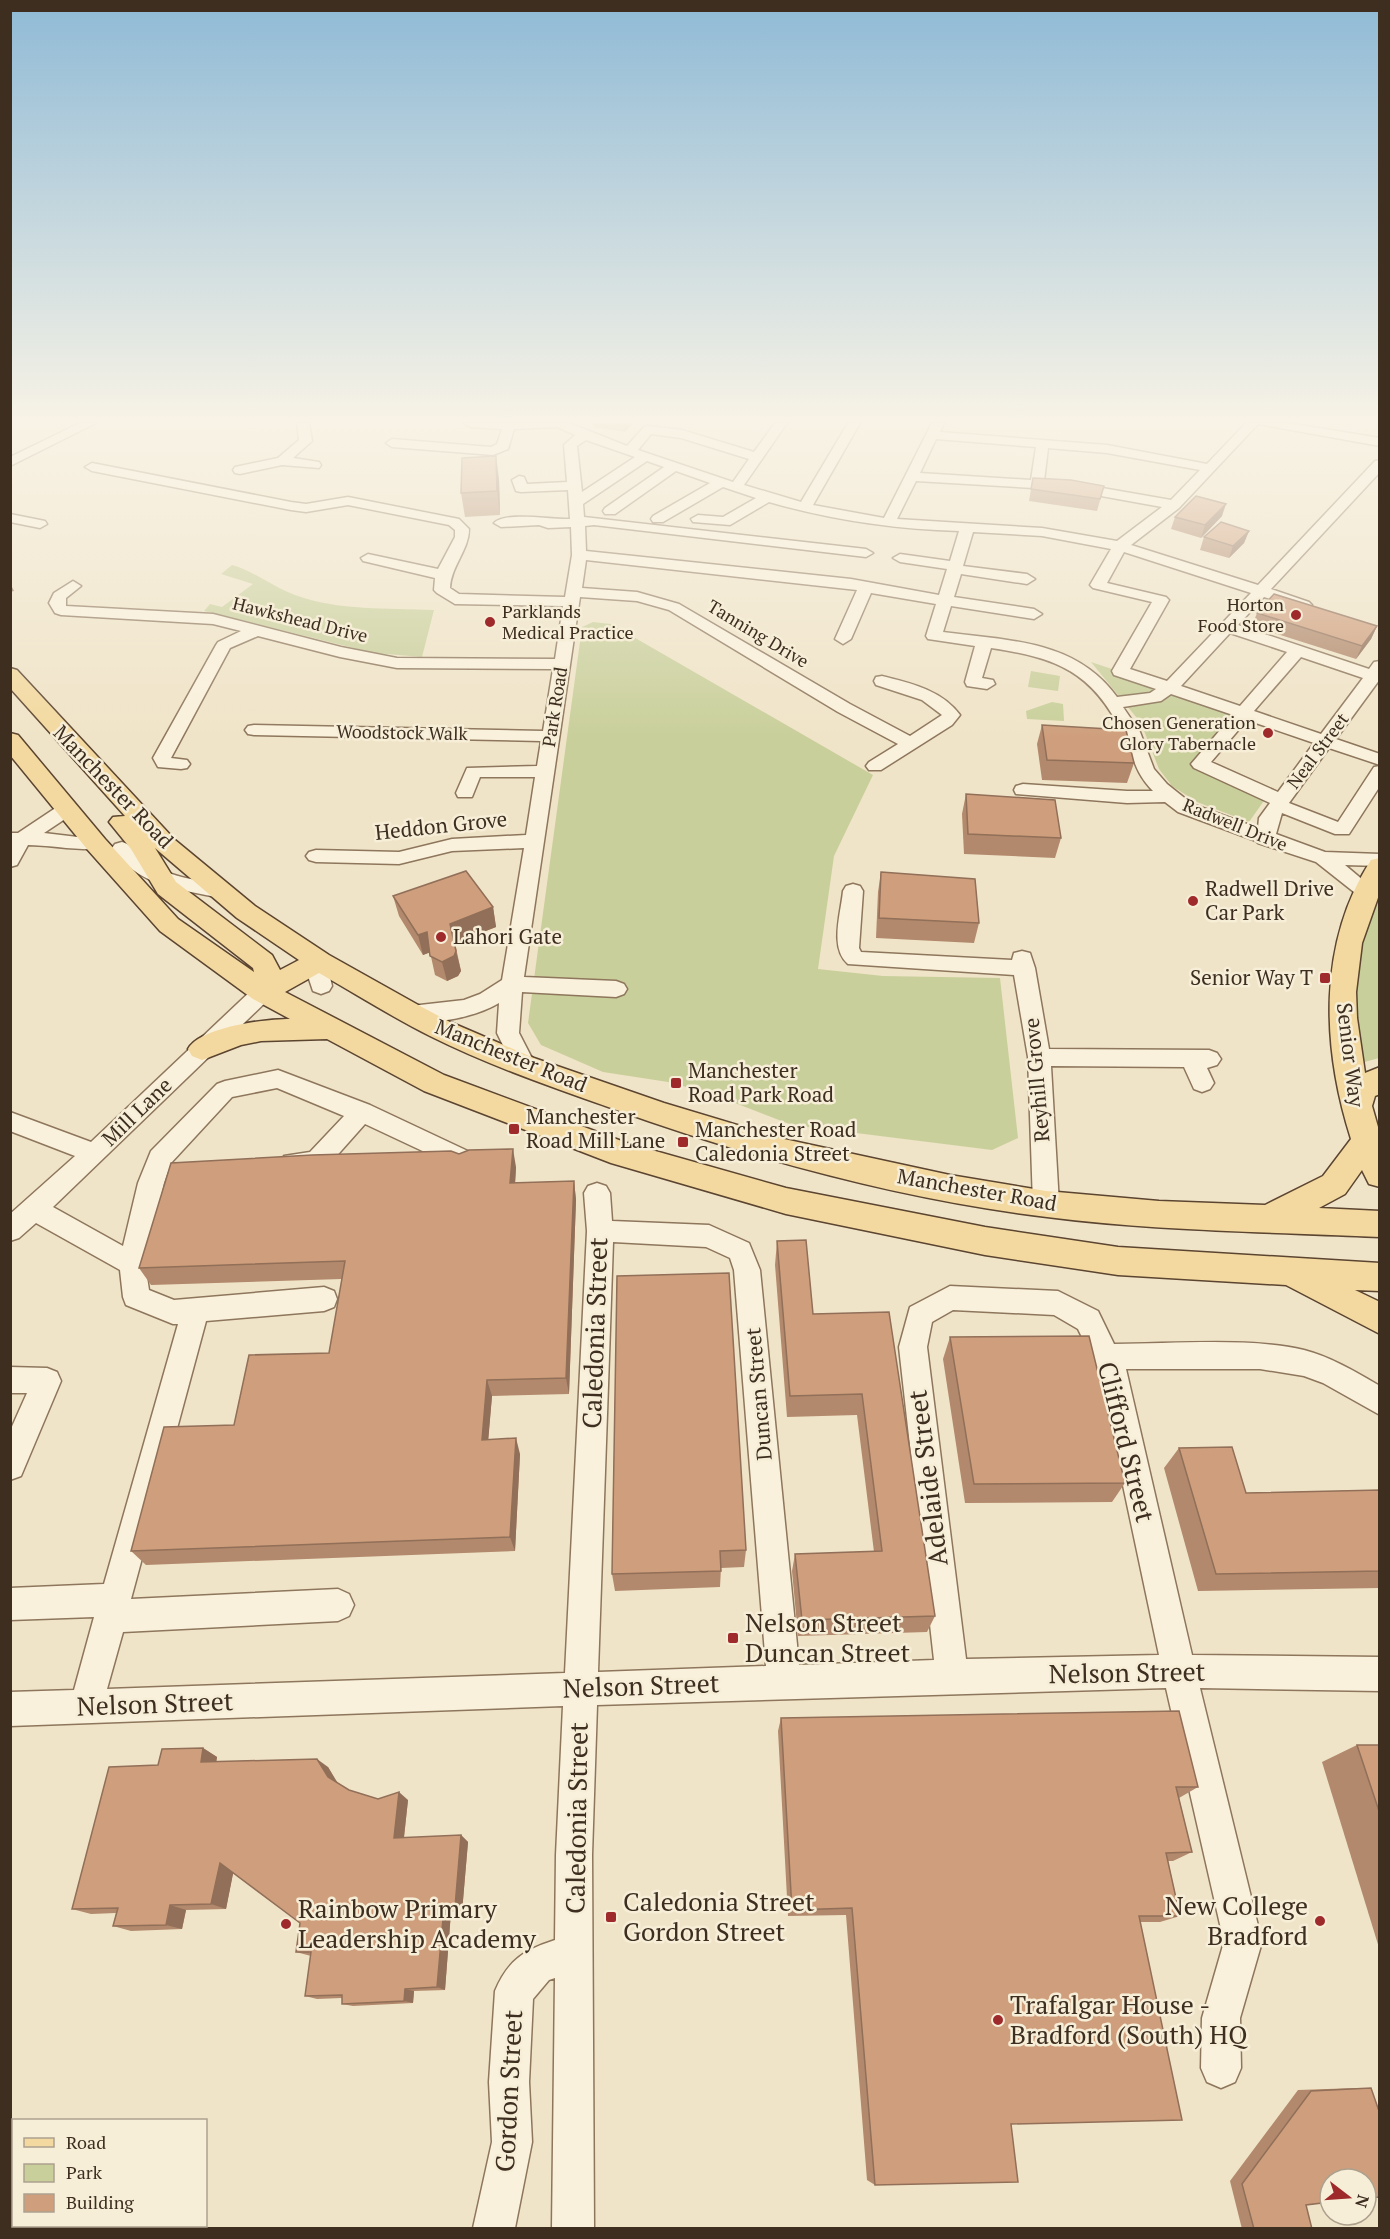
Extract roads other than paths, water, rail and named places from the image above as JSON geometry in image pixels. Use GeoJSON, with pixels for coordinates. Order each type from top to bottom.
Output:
{"type":"FeatureCollection","features":[{"type":"Feature","properties":{"kind":"main road","name":"Manchester Road"},"geometry":{"type":"LineString","coordinates":[[10,674],[166,844],[321,974],[524,1066],[659,1113],[784,1151],[931,1184],[1046,1204],[1159,1214],[1380,1224]]}},
{"type":"Feature","properties":{"kind":"main road","name":"Manchester Road"},"geometry":{"type":"LineString","coordinates":[[10,741],[96,844],[169,925],[263,992],[331,1031],[434,1083],[622,1154],[786,1201],[986,1241],[1118,1262],[1380,1277]]}},
{"type":"Feature","properties":{"kind":"main road"},"geometry":{"type":"LineString","coordinates":[[101,774],[103,800],[141,845],[158,877],[177,898],[263,962],[270,974],[269,983],[263,992]]}},
{"type":"Feature","properties":{"kind":"main road","name":"Senior Way"},"geometry":{"type":"LineString","coordinates":[[1380,866],[1366,891],[1350,940],[1342,991],[1342,1014],[1356,1109],[1365,1142],[1380,1175]]}},
{"type":"Feature","properties":{"kind":"main road"},"geometry":{"type":"LineString","coordinates":[[263,992],[297,972],[321,974]]}},
{"type":"Feature","properties":{"kind":"main road"},"geometry":{"type":"LineString","coordinates":[[202,1049],[258,1029],[278,1027],[331,1031]]}},
{"type":"Feature","properties":{"kind":"main road"},"geometry":{"type":"LineString","coordinates":[[1356,1109],[1363,1090],[1380,1078]]}},
{"type":"Feature","properties":{"kind":"main road"},"geometry":{"type":"LineString","coordinates":[[1269,1219],[1334,1185],[1365,1142]]}},
{"type":"Feature","properties":{"kind":"main road"},"geometry":{"type":"LineString","coordinates":[[1287,1272],[1380,1319]]}},
{"type":"Feature","properties":{"kind":"street"},"geometry":{"type":"LineString","coordinates":[[368,558],[443,575],[462,537],[459,527]]}},
{"type":"Feature","properties":{"kind":"street","name":"Park Road"},"geometry":{"type":"LineString","coordinates":[[524,1066],[508,1033],[512,984],[573,597],[579,555],[578,527]]}},
{"type":"Feature","properties":{"kind":"street"},"geometry":{"type":"LineString","coordinates":[[650,527],[868,553]]}},
{"type":"Feature","properties":{"kind":"street"},"geometry":{"type":"LineString","coordinates":[[832,527],[868,553],[945,601],[1034,614]]}},
{"type":"Feature","properties":{"kind":"street"},"geometry":{"type":"LineString","coordinates":[[843,639],[868,553],[882,527]]}},
{"type":"Feature","properties":{"kind":"street"},"geometry":{"type":"LineString","coordinates":[[579,555],[868,553],[962,527]]}},
{"type":"Feature","properties":{"kind":"street"},"geometry":{"type":"LineString","coordinates":[[945,601],[968,527]]}},
{"type":"Feature","properties":{"kind":"street"},"geometry":{"type":"LineString","coordinates":[[990,527],[1041,531],[1120,546],[1313,608]]}},
{"type":"Feature","properties":{"kind":"street"},"geometry":{"type":"LineString","coordinates":[[1144,527],[1120,546],[1098,585],[1161,600],[1120,671],[1380,760]]}},
{"type":"Feature","properties":{"kind":"street"},"geometry":{"type":"LineString","coordinates":[[1113,703],[1155,697],[1171,687],[1321,527]]}},
{"type":"Feature","properties":{"kind":"street"},"geometry":{"type":"LineString","coordinates":[[900,558],[1027,579]]}},
{"type":"Feature","properties":{"kind":"street","name":"Tanning Drive"},"geometry":{"type":"LineString","coordinates":[[443,575],[442,590],[455,599],[573,597],[620,593],[650,597],[674,607],[844,708],[911,744]]}},
{"type":"Feature","properties":{"kind":"street","name":"Hawkshead Drive"},"geometry":{"type":"LineString","coordinates":[[72,586],[59,596],[57,603],[59,613],[213,619],[340,652],[397,663],[561,664]]}},
{"type":"Feature","properties":{"kind":"street","name":"Radwell Drive"},"geometry":{"type":"LineString","coordinates":[[945,601],[933,636],[1052,654],[1079,668],[1096,682],[1113,703],[1134,738],[1147,774],[1185,808],[1265,839],[1323,858],[1380,860]]}},
{"type":"Feature","properties":{"kind":"street"},"geometry":{"type":"LineString","coordinates":[[1228,627],[1297,651],[1376,671]]}},
{"type":"Feature","properties":{"kind":"street"},"geometry":{"type":"LineString","coordinates":[[181,764],[164,763],[162,759],[224,645],[257,630]]}},
{"type":"Feature","properties":{"kind":"street"},"geometry":{"type":"LineString","coordinates":[[984,644],[974,682],[987,684]]}},
{"type":"Feature","properties":{"kind":"street"},"geometry":{"type":"LineString","coordinates":[[1297,651],[1200,764],[1279,803],[1341,830],[1380,771]]}},
{"type":"Feature","properties":{"kind":"street","name":"Neal Street"},"geometry":{"type":"LineString","coordinates":[[1265,839],[1269,818],[1376,671]]}},
{"type":"Feature","properties":{"kind":"street"},"geometry":{"type":"LineString","coordinates":[[875,766],[951,716],[946,709],[925,694],[882,681]]}},
{"type":"Feature","properties":{"kind":"street","name":"Woodstock Walk"},"geometry":{"type":"LineString","coordinates":[[254,730],[550,736]]}},
{"type":"Feature","properties":{"kind":"street"},"geometry":{"type":"LineString","coordinates":[[465,793],[472,772],[545,771]]}},
{"type":"Feature","properties":{"kind":"street"},"geometry":{"type":"LineString","coordinates":[[1023,790],[1127,797],[1170,796]]}},
{"type":"Feature","properties":{"kind":"street"},"geometry":{"type":"LineString","coordinates":[[10,861],[16,839],[67,809]]}},
{"type":"Feature","properties":{"kind":"street"},"geometry":{"type":"LineString","coordinates":[[16,839],[54,839],[96,844]]}},
{"type":"Feature","properties":{"kind":"street","name":"Heddon Grove"},"geometry":{"type":"LineString","coordinates":[[316,856],[399,858],[452,846],[534,842]]}},
{"type":"Feature","properties":{"kind":"street"},"geometry":{"type":"LineString","coordinates":[[122,848],[129,858],[143,870],[158,877],[221,891]]}},
{"type":"Feature","properties":{"kind":"street","name":"Radwell Drive"},"geometry":{"type":"LineString","coordinates":[[1323,858],[1366,891]]}},
{"type":"Feature","properties":{"kind":"street","name":"Reyhill Grove"},"geometry":{"type":"LineString","coordinates":[[853,891],[848,948],[850,954],[856,959],[1023,963],[1039,1057],[1046,1204]]}},
{"type":"Feature","properties":{"kind":"street"},"geometry":{"type":"LineString","coordinates":[[410,1013],[465,1009],[487,1002],[512,984],[616,989]]}},
{"type":"Feature","properties":{"kind":"street","name":"Mill Lane"},"geometry":{"type":"LineString","coordinates":[[10,1230],[263,992]]}},
{"type":"Feature","properties":{"kind":"street"},"geometry":{"type":"LineString","coordinates":[[1039,1057],[1200,1059],[1202,1083]]}},
{"type":"Feature","properties":{"kind":"street"},"geometry":{"type":"LineString","coordinates":[[324,1299],[173,1312],[136,1297],[132,1264],[167,1169],[160,1158],[225,1090],[278,1079],[362,1112],[464,1160]]}},
{"type":"Feature","properties":{"kind":"street"},"geometry":{"type":"LineString","coordinates":[[273,1164],[316,1162],[362,1112]]}},
{"type":"Feature","properties":{"kind":"street"},"geometry":{"type":"LineString","coordinates":[[10,1121],[94,1153]]}},
{"type":"Feature","properties":{"kind":"street","name":"Caledonia Street"},"geometry":{"type":"LineString","coordinates":[[573,2229],[574,1855],[600,1232],[597,1193]]}},
{"type":"Feature","properties":{"kind":"street"},"geometry":{"type":"LineString","coordinates":[[34,1209],[132,1264]]}},
{"type":"Feature","properties":{"kind":"street","name":"Duncan Street"},"geometry":{"type":"LineString","coordinates":[[600,1232],[709,1236],[740,1251],[744,1260],[747,1270],[784,1682]]}},
{"type":"Feature","properties":{"kind":"street","name":"Clifford Street"},"geometry":{"type":"LineString","coordinates":[[950,1298],[1058,1303],[1088,1320],[1113,1371],[1179,1671],[1243,1942],[1221,2018],[1221,2068]]}},
{"type":"Feature","properties":{"kind":"street","name":"Adelaide Street"},"geometry":{"type":"LineString","coordinates":[[950,1298],[920,1315],[913,1347],[952,1676]]}},
{"type":"Feature","properties":{"kind":"street"},"geometry":{"type":"LineString","coordinates":[[86,1706],[195,1310]]}},
{"type":"Feature","properties":{"kind":"street"},"geometry":{"type":"LineString","coordinates":[[1106,1357],[1260,1356],[1305,1364],[1333,1374],[1380,1402]]}},
{"type":"Feature","properties":{"kind":"street"},"geometry":{"type":"LineString","coordinates":[[10,1380],[47,1381],[10,1466]]}},
{"type":"Feature","properties":{"kind":"street"},"geometry":{"type":"LineString","coordinates":[[10,1605],[113,1608],[338,1605]]}},
{"type":"Feature","properties":{"kind":"street","name":"Nelson Street"},"geometry":{"type":"LineString","coordinates":[[10,1709],[952,1676],[1179,1671],[1380,1674]]}},
{"type":"Feature","properties":{"kind":"street","name":"Gordon Street"},"geometry":{"type":"LineString","coordinates":[[494,2229],[512,2142],[509,2082],[514,1991],[537,1965],[575,1952]]}},
{"type":"Feature","properties":{"kind":"place","name":"Horton Food Store"},"geometry":{"type":"Point","coordinates":[1296,615]}},
{"type":"Feature","properties":{"kind":"place","name":"Parklands Medical Practice"},"geometry":{"type":"Point","coordinates":[490,622]}},
{"type":"Feature","properties":{"kind":"place","name":"Chosen Generation Glory Tabernacle"},"geometry":{"type":"Point","coordinates":[1268,733]}},
{"type":"Feature","properties":{"kind":"place","name":"Radwell Drive Car Park"},"geometry":{"type":"Point","coordinates":[1193,901]}},
{"type":"Feature","properties":{"kind":"place","name":"Lahori Gate"},"geometry":{"type":"Point","coordinates":[441,937]}},
{"type":"Feature","properties":{"kind":"place","name":"Senior Way T"},"geometry":{"type":"Point","coordinates":[1325,978]}},
{"type":"Feature","properties":{"kind":"place","name":"Manchester Road Park Road"},"geometry":{"type":"Point","coordinates":[676,1083]}},
{"type":"Feature","properties":{"kind":"place","name":"Manchester Road Mill Lane"},"geometry":{"type":"Point","coordinates":[514,1129]}},
{"type":"Feature","properties":{"kind":"place","name":"Manchester Road Caledonia Street"},"geometry":{"type":"Point","coordinates":[683,1142]}},
{"type":"Feature","properties":{"kind":"place","name":"Nelson Street Duncan Street"},"geometry":{"type":"Point","coordinates":[733,1638]}},
{"type":"Feature","properties":{"kind":"place","name":"Caledonia Street Gordon Street"},"geometry":{"type":"Point","coordinates":[611,1917]}},
{"type":"Feature","properties":{"kind":"place","name":"New College Bradford"},"geometry":{"type":"Point","coordinates":[1320,1921]}},
{"type":"Feature","properties":{"kind":"place","name":"Rainbow Primary Leadership Academy"},"geometry":{"type":"Point","coordinates":[286,1924]}},
{"type":"Feature","properties":{"kind":"place","name":"Trafalgar House - Bradford (South) HQ"},"geometry":{"type":"Point","coordinates":[998,2020]}}]}
